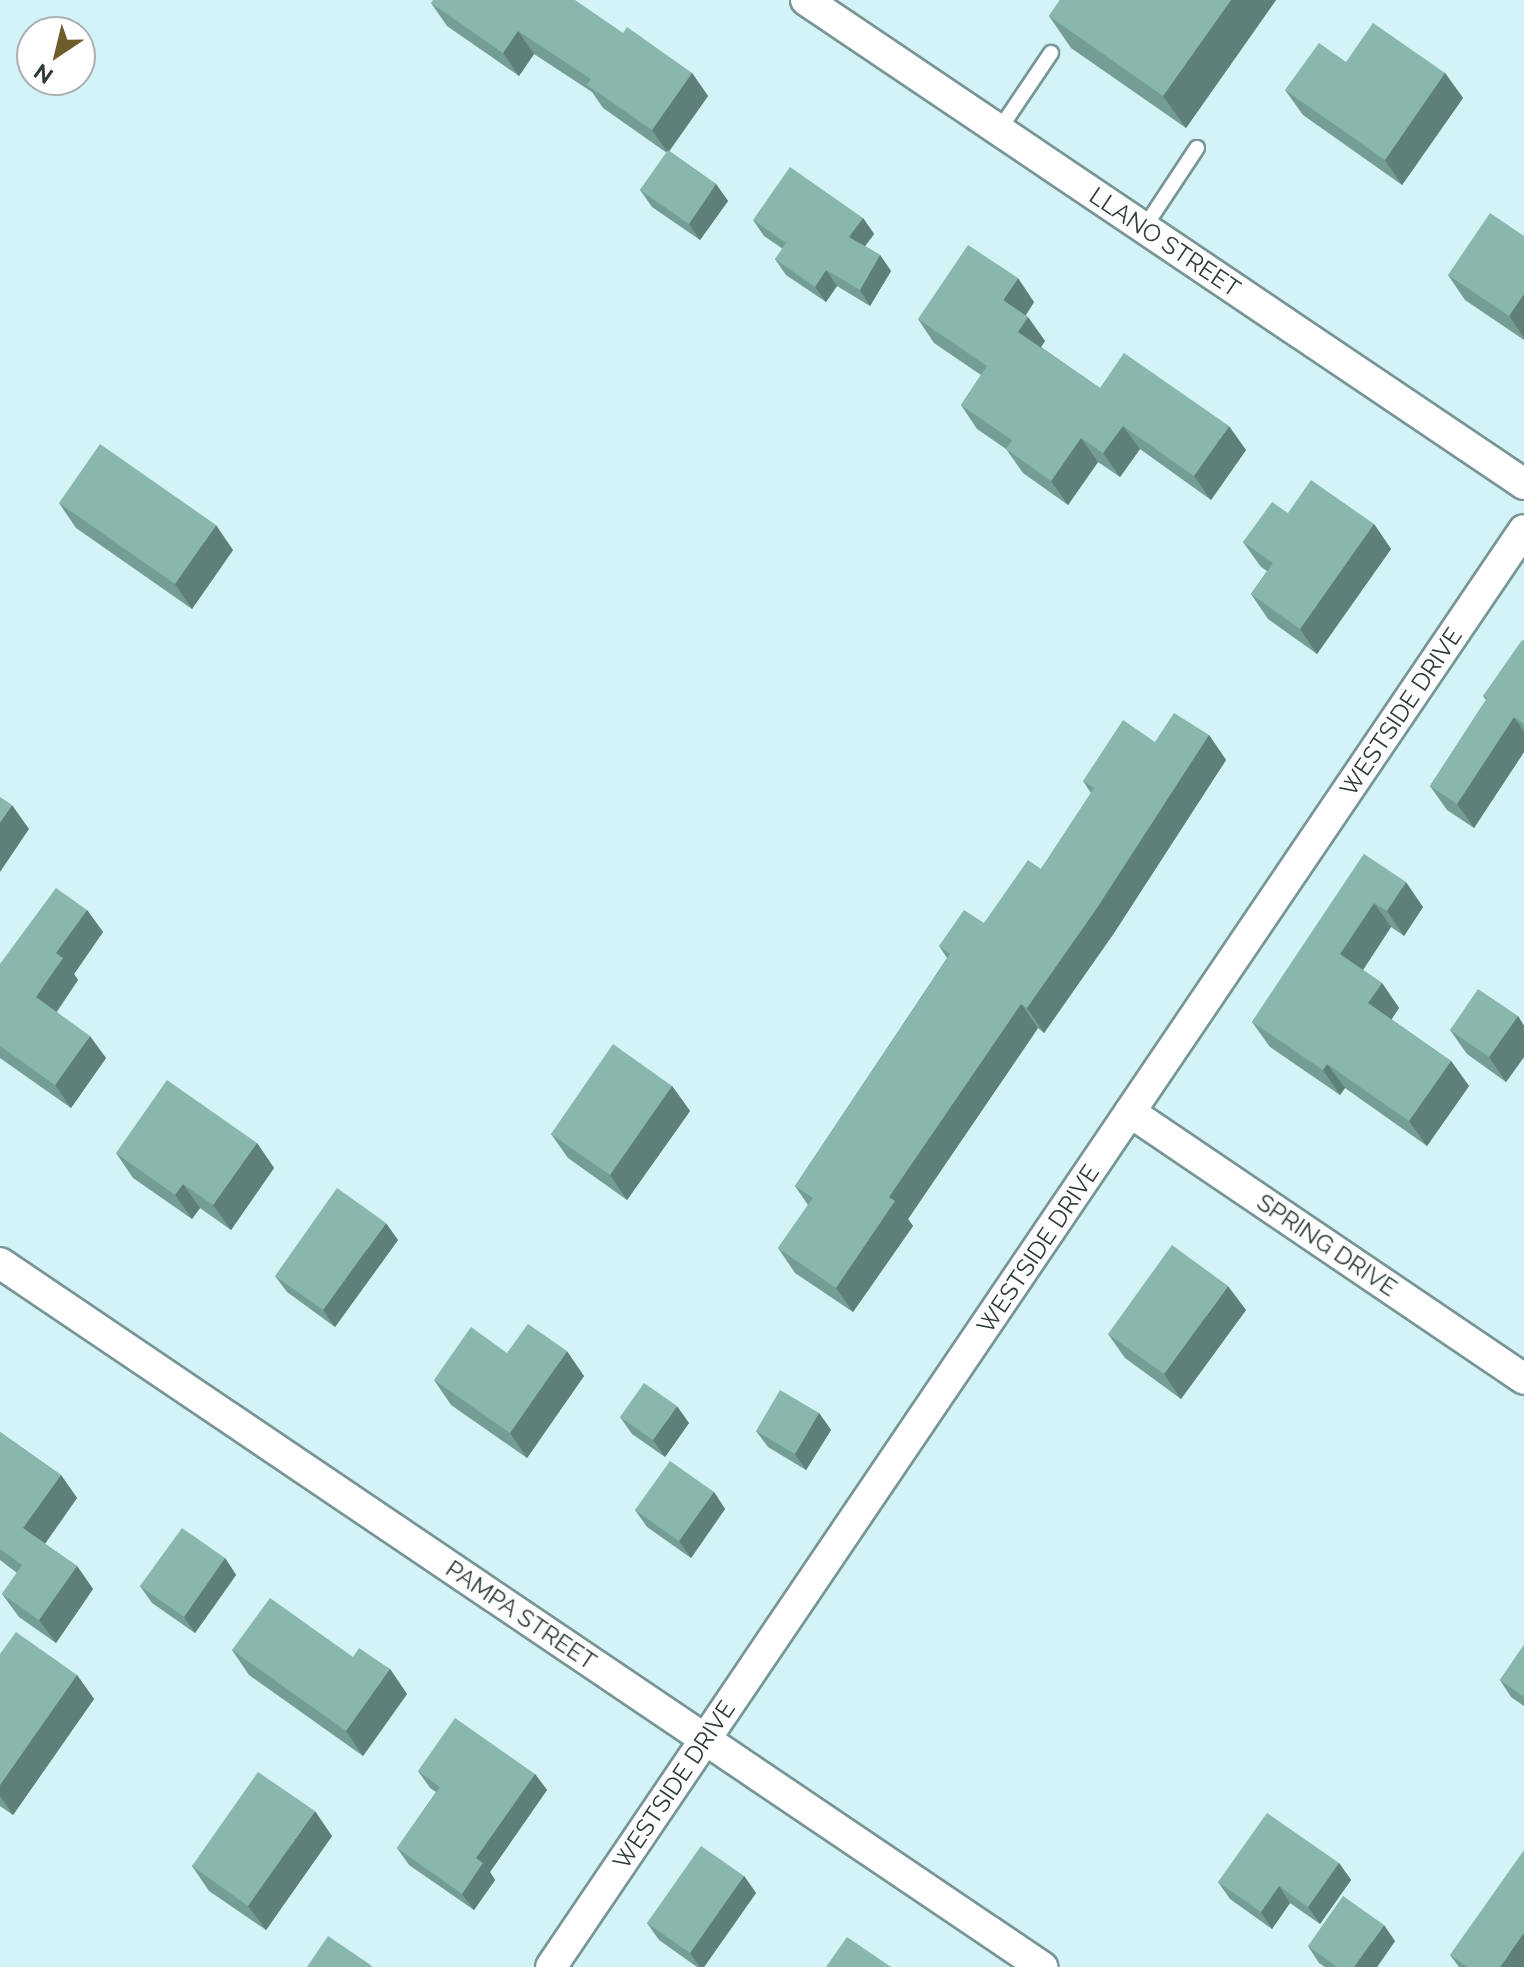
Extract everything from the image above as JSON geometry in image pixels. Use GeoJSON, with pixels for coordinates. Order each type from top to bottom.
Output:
{"type":"FeatureCollection","features":[{"type":"Feature","properties":{"kind":"street","name":"LLANO STREET"},"geometry":{"type":"LineString","coordinates":[[806,0],[1524,484]]}},
{"type":"Feature","properties":{"kind":"street","name":"WESTSIDE DRIVE"},"geometry":{"type":"LineString","coordinates":[[551,1967],[1524,530]]}},
{"type":"Feature","properties":{"kind":"street","name":"SPRING DRIVE"},"geometry":{"type":"LineString","coordinates":[[1130,1112],[1524,1379]]}},
{"type":"Feature","properties":{"kind":"street","name":"PAMPA STREET"},"geometry":{"type":"LineString","coordinates":[[0,1263],[1042,1967]]}},
{"type":"Feature","properties":{"kind":"lane"},"geometry":{"type":"LineString","coordinates":[[999,130],[1051,53]]}},
{"type":"Feature","properties":{"kind":"lane"},"geometry":{"type":"LineString","coordinates":[[1144,228],[1197,148]]}},
{"type":"Feature","properties":{"kind":"building"},"geometry":{"type":"Polygon","coordinates":[[[433,0],[575,0],[623,33],[627,27],[692,73],[652,130],[587,85],[591,79],[518,31],[503,53],[431,3],[433,0]]]}},
{"type":"Feature","properties":{"kind":"building"},"geometry":{"type":"Polygon","coordinates":[[[1060,0],[1231,0],[1163,96],[1049,16],[1060,0]]]}},
{"type":"Feature","properties":{"kind":"building"},"geometry":{"type":"Polygon","coordinates":[[[1373,23],[1445,73],[1385,160],[1285,90],[1319,43],[1346,62],[1373,23]]]}},
{"type":"Feature","properties":{"kind":"building"},"geometry":{"type":"Polygon","coordinates":[[[668,150],[716,184],[689,224],[640,190],[668,150]]]}},
{"type":"Feature","properties":{"kind":"building"},"geometry":{"type":"Polygon","coordinates":[[[790,167],[863,218],[849,237],[880,255],[860,290],[826,270],[815,287],[775,259],[786,243],[753,220],[790,167]]]}},
{"type":"Feature","properties":{"kind":"building"},"geometry":{"type":"Polygon","coordinates":[[[1490,213],[1524,236],[1524,294],[1509,316],[1448,275],[1490,213]]]}},
{"type":"Feature","properties":{"kind":"building"},"geometry":{"type":"Polygon","coordinates":[[[968,245],[1018,278],[1003,300],[1028,317],[1018,332],[1100,388],[1124,353],[1229,426],[1194,476],[1123,426],[1103,453],[1081,438],[1051,481],[1006,449],[1012,440],[961,405],[987,366],[918,319],[968,245]]]}},
{"type":"Feature","properties":{"kind":"building"},"geometry":{"type":"Polygon","coordinates":[[[100,444],[216,525],[175,584],[59,503],[100,444]]]}},
{"type":"Feature","properties":{"kind":"building"},"geometry":{"type":"Polygon","coordinates":[[[1311,480],[1374,524],[1300,629],[1251,594],[1273,563],[1243,542],[1272,502],[1288,513],[1311,480]]]}},
{"type":"Feature","properties":{"kind":"building"},"geometry":{"type":"Polygon","coordinates":[[[1522,640],[1524,724],[1514,717],[1457,804],[1430,786],[1487,698],[1483,696],[1522,640]]]}},
{"type":"Feature","properties":{"kind":"building"},"geometry":{"type":"Polygon","coordinates":[[[1174,713],[1209,735],[1097,908],[1027,1008],[1021,1004],[889,1197],[895,1201],[836,1288],[778,1248],[813,1198],[795,1186],[950,954],[939,946],[964,910],[984,923],[1028,860],[1041,869],[1094,788],[1083,781],[1123,720],[1155,742],[1174,713]]]}},
{"type":"Feature","properties":{"kind":"building"},"geometry":{"type":"Polygon","coordinates":[[[0,797],[12,805],[0,822],[0,797]]]}},
{"type":"Feature","properties":{"kind":"building"},"geometry":{"type":"Polygon","coordinates":[[[1364,854],[1406,882],[1387,911],[1374,903],[1340,954],[1382,983],[1368,1003],[1451,1061],[1409,1121],[1327,1064],[1323,1070],[1252,1022],[1364,854]]]}},
{"type":"Feature","properties":{"kind":"building"},"geometry":{"type":"Polygon","coordinates":[[[56,888],[87,910],[56,953],[63,958],[36,997],[90,1036],[55,1085],[0,1046],[0,964],[56,888]]]}},
{"type":"Feature","properties":{"kind":"building"},"geometry":{"type":"Polygon","coordinates":[[[1478,989],[1518,1016],[1489,1057],[1450,1030],[1478,989]]]}},
{"type":"Feature","properties":{"kind":"building"},"geometry":{"type":"Polygon","coordinates":[[[613,1044],[672,1086],[610,1175],[551,1134],[613,1044]]]}},
{"type":"Feature","properties":{"kind":"building"},"geometry":{"type":"Polygon","coordinates":[[[167,1080],[257,1143],[213,1205],[183,1184],[175,1195],[116,1153],[167,1080]]]}},
{"type":"Feature","properties":{"kind":"building"},"geometry":{"type":"Polygon","coordinates":[[[337,1188],[386,1223],[323,1310],[275,1276],[337,1188]]]}},
{"type":"Feature","properties":{"kind":"building"},"geometry":{"type":"Polygon","coordinates":[[[1172,1245],[1228,1286],[1164,1374],[1108,1334],[1172,1245]]]}},
{"type":"Feature","properties":{"kind":"building"},"geometry":{"type":"Polygon","coordinates":[[[528,1324],[567,1351],[510,1433],[434,1380],[471,1327],[507,1353],[528,1324]]]}},
{"type":"Feature","properties":{"kind":"building"},"geometry":{"type":"Polygon","coordinates":[[[644,1383],[677,1406],[653,1440],[620,1417],[644,1383]]]}},
{"type":"Feature","properties":{"kind":"building"},"geometry":{"type":"Polygon","coordinates":[[[780,1390],[819,1413],[795,1454],[756,1431],[780,1390]]]}},
{"type":"Feature","properties":{"kind":"building"},"geometry":{"type":"Polygon","coordinates":[[[0,1432],[61,1475],[23,1528],[77,1566],[39,1620],[2,1594],[22,1565],[0,1549],[0,1432]]]}},
{"type":"Feature","properties":{"kind":"building"},"geometry":{"type":"Polygon","coordinates":[[[670,1461],[714,1492],[679,1541],[635,1510],[670,1461]]]}},
{"type":"Feature","properties":{"kind":"building"},"geometry":{"type":"Polygon","coordinates":[[[182,1528],[225,1558],[184,1617],[140,1586],[182,1528]]]}},
{"type":"Feature","properties":{"kind":"building"},"geometry":{"type":"Polygon","coordinates":[[[270,1598],[353,1657],[359,1648],[390,1669],[346,1731],[232,1650],[270,1598]]]}},
{"type":"Feature","properties":{"kind":"building"},"geometry":{"type":"Polygon","coordinates":[[[16,1632],[77,1675],[0,1785],[0,1654],[16,1632]]]}},
{"type":"Feature","properties":{"kind":"building"},"geometry":{"type":"Polygon","coordinates":[[[1524,1645],[1524,1697],[1500,1680],[1524,1645]]]}},
{"type":"Feature","properties":{"kind":"building"},"geometry":{"type":"Polygon","coordinates":[[[455,1718],[535,1774],[476,1858],[483,1863],[462,1894],[397,1848],[440,1787],[418,1771],[455,1718]]]}},
{"type":"Feature","properties":{"kind":"building"},"geometry":{"type":"Polygon","coordinates":[[[258,1772],[315,1811],[248,1906],[192,1866],[258,1772]]]}},
{"type":"Feature","properties":{"kind":"building"},"geometry":{"type":"Polygon","coordinates":[[[1267,1813],[1339,1863],[1308,1907],[1279,1886],[1261,1912],[1218,1882],[1267,1813]]]}},
{"type":"Feature","properties":{"kind":"building"},"geometry":{"type":"Polygon","coordinates":[[[701,1846],[744,1876],[690,1953],[647,1923],[701,1846]]]}},
{"type":"Feature","properties":{"kind":"building"},"geometry":{"type":"Polygon","coordinates":[[[1524,1850],[1524,1932],[1500,1967],[1468,1967],[1450,1955],[1524,1850]]]}},
{"type":"Feature","properties":{"kind":"building"},"geometry":{"type":"Polygon","coordinates":[[[1343,1896],[1384,1925],[1354,1967],[1337,1967],[1308,1946],[1343,1896]]]}},
{"type":"Feature","properties":{"kind":"building"},"geometry":{"type":"Polygon","coordinates":[[[328,1936],[372,1966],[307,1967],[328,1936]]]}},
{"type":"Feature","properties":{"kind":"building"},"geometry":{"type":"Polygon","coordinates":[[[847,1937],[891,1967],[826,1967],[847,1937]]]}}]}
